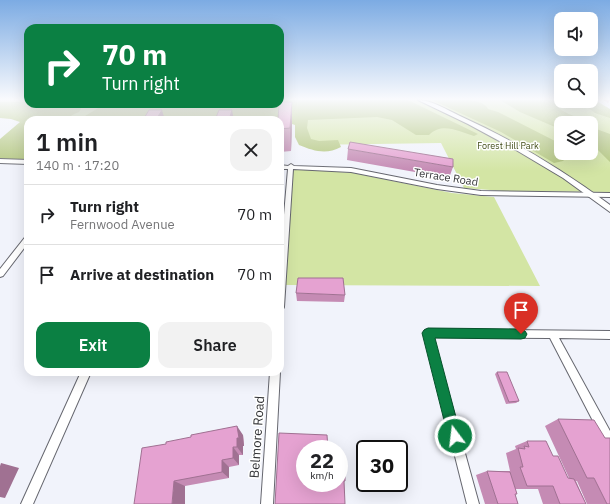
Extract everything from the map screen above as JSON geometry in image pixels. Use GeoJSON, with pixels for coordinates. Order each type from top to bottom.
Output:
{"type":"FeatureCollection","features":[{"type":"Feature","properties":{"kind":"street"},"geometry":{"type":"LineString","coordinates":[[472,124],[528,154],[592,195],[610,209]]}},
{"type":"Feature","properties":{"kind":"street"},"geometry":{"type":"LineString","coordinates":[[0,161],[24,162]]}},
{"type":"Feature","properties":{"kind":"street"},"geometry":{"type":"LineString","coordinates":[[284,256],[291,166]]}},
{"type":"Feature","properties":{"kind":"street","name":"Terrace Road"},"geometry":{"type":"LineString","coordinates":[[284,167],[351,170],[437,188],[469,192],[495,194],[610,195]]}},
{"type":"Feature","properties":{"kind":"street"},"geometry":{"type":"LineString","coordinates":[[0,274],[24,243]]}},
{"type":"Feature","properties":{"kind":"street"},"geometry":{"type":"LineString","coordinates":[[473,504],[428,333],[553,335],[610,334]]}},
{"type":"Feature","properties":{"kind":"street"},"geometry":{"type":"LineString","coordinates":[[553,335],[610,442]]}},
{"type":"Feature","properties":{"kind":"street"},"geometry":{"type":"LineString","coordinates":[[26,504],[84,376]]}},
{"type":"Feature","properties":{"kind":"street","name":"Belmore Road"},"geometry":{"type":"LineString","coordinates":[[267,504],[275,376]]}},
{"type":"Feature","properties":{"kind":"green space"},"geometry":{"type":"Polygon","coordinates":[[[18,124],[24,124],[24,162],[0,161],[0,139],[18,124]]]}},
{"type":"Feature","properties":{"kind":"green space"},"geometry":{"type":"Polygon","coordinates":[[[291,124],[308,124],[307,128],[311,139],[319,141],[338,140],[341,147],[330,151],[320,151],[299,145],[295,137],[295,125],[291,124]]]}},
{"type":"Feature","properties":{"kind":"green space","name":"Forest Hill Park"},"geometry":{"type":"Polygon","coordinates":[[[306,124],[554,124],[554,160],[598,160],[598,124],[610,124],[610,192],[503,191],[464,188],[441,143],[306,145],[306,124]]]}},
{"type":"Feature","properties":{"kind":"green space"},"geometry":{"type":"Polygon","coordinates":[[[398,124],[456,124],[478,134],[474,136],[445,128],[434,131],[429,135],[416,135],[398,124]]]}},
{"type":"Feature","properties":{"kind":"green space"},"geometry":{"type":"Polygon","coordinates":[[[483,124],[521,124],[554,140],[554,160],[564,160],[554,163],[501,132],[483,124]]]}},
{"type":"Feature","properties":{"kind":"green space"},"geometry":{"type":"Polygon","coordinates":[[[547,124],[554,124],[554,127],[547,124]]]}},
{"type":"Feature","properties":{"kind":"green space"},"geometry":{"type":"Polygon","coordinates":[[[598,130],[610,134],[610,162],[598,150],[598,130]]]}},
{"type":"Feature","properties":{"kind":"green space"},"geometry":{"type":"Polygon","coordinates":[[[296,169],[353,173],[452,193],[494,197],[540,286],[285,285],[292,172],[296,169]]]}},
{"type":"Feature","properties":{"kind":"building"},"geometry":{"type":"Polygon","coordinates":[[[284,124],[290,124],[290,128],[284,129],[284,124]]]}},
{"type":"Feature","properties":{"kind":"building"},"geometry":{"type":"Polygon","coordinates":[[[350,142],[453,159],[453,167],[348,149],[350,142]]]}},
{"type":"Feature","properties":{"kind":"building"},"geometry":{"type":"Polygon","coordinates":[[[298,278],[343,278],[345,295],[296,293],[298,278]]]}},
{"type":"Feature","properties":{"kind":"building"},"geometry":{"type":"Polygon","coordinates":[[[497,372],[507,372],[519,401],[509,402],[497,372]]]}},
{"type":"Feature","properties":{"kind":"building"},"geometry":{"type":"Polygon","coordinates":[[[558,419],[594,420],[605,438],[610,438],[610,504],[607,504],[594,478],[587,478],[558,419]]]}},
{"type":"Feature","properties":{"kind":"building"},"geometry":{"type":"Polygon","coordinates":[[[237,426],[239,438],[237,438],[237,447],[233,447],[233,458],[222,460],[222,472],[174,481],[172,504],[134,504],[142,448],[166,444],[166,442],[191,437],[191,435],[237,426]]]}},
{"type":"Feature","properties":{"kind":"building"},"geometry":{"type":"Polygon","coordinates":[[[279,433],[327,435],[327,440],[296,440],[296,492],[344,492],[345,504],[275,504],[279,433]]]}},
{"type":"Feature","properties":{"kind":"building"},"geometry":{"type":"Polygon","coordinates":[[[527,441],[546,441],[553,456],[558,456],[568,478],[574,479],[586,504],[560,504],[553,486],[527,486],[520,467],[523,467],[518,448],[525,449],[524,446],[529,447],[527,441]]]}},
{"type":"Feature","properties":{"kind":"building"},"geometry":{"type":"Polygon","coordinates":[[[487,471],[510,472],[517,494],[515,494],[518,504],[498,504],[487,471]]]}},
{"type":"Feature","properties":{"kind":"route"},"geometry":{"type":"LineString","coordinates":[[455,436],[428,333],[521,334]]}}]}
